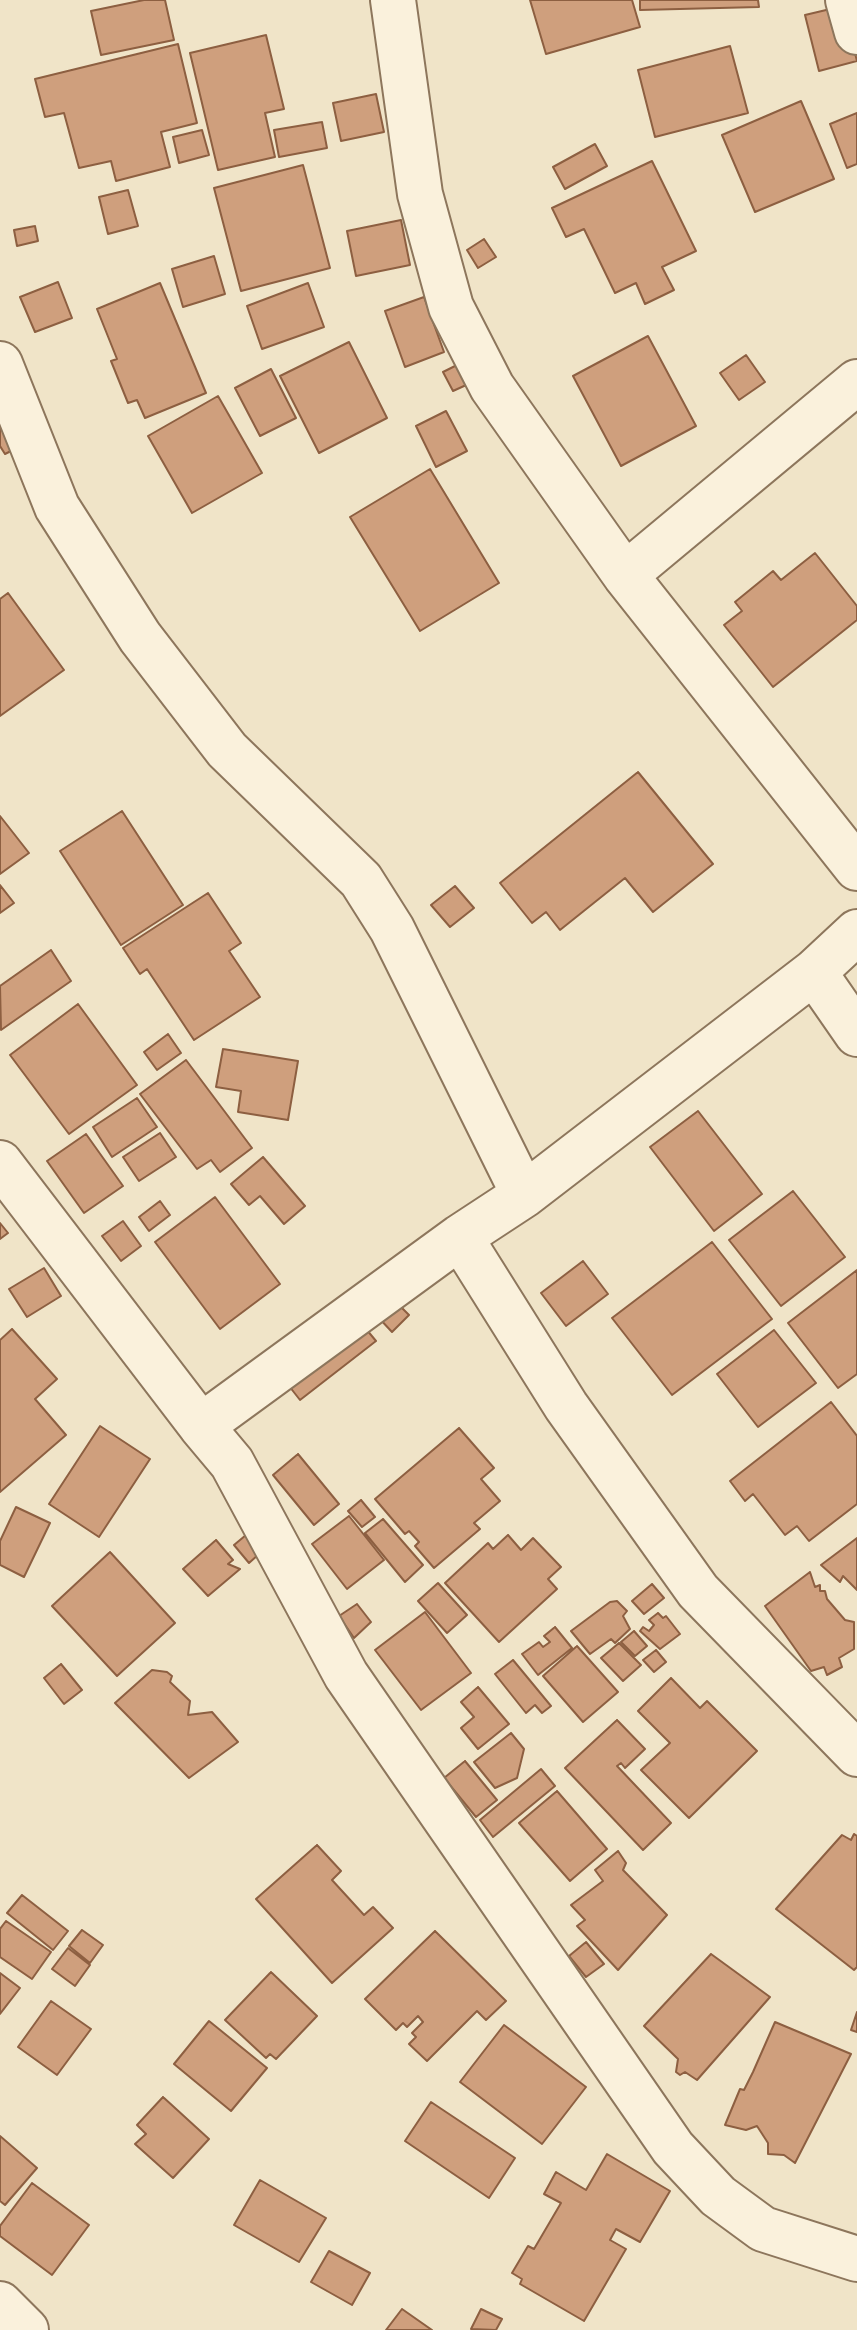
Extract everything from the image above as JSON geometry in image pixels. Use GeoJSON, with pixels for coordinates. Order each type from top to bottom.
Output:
{"type":"FeatureCollection","features":[{"type":"Feature","properties":{"kind":"street"},"geometry":{"type":"LineString","coordinates":[[393,0],[420,194],[451,307],[492,387],[625,575],[857,868]]}},
{"type":"Feature","properties":{"kind":"street"},"geometry":{"type":"LineString","coordinates":[[848,0],[857,32]]}},
{"type":"Feature","properties":{"kind":"street"},"geometry":{"type":"LineString","coordinates":[[0,364],[57,507],[140,637],[227,750],[361,880],[384,916],[524,1195]]}},
{"type":"Feature","properties":{"kind":"street"},"geometry":{"type":"LineString","coordinates":[[625,575],[857,382]]}},
{"type":"Feature","properties":{"kind":"street"},"geometry":{"type":"LineString","coordinates":[[201,1426],[460,1237],[524,1195],[814,972],[857,932]]}},
{"type":"Feature","properties":{"kind":"street"},"geometry":{"type":"LineString","coordinates":[[814,972],[857,1034]]}},
{"type":"Feature","properties":{"kind":"street"},"geometry":{"type":"LineString","coordinates":[[0,1163],[232,1463],[346,1675],[673,2148],[718,2196],[763,2229],[857,2259]]}},
{"type":"Feature","properties":{"kind":"street"},"geometry":{"type":"LineString","coordinates":[[460,1237],[566,1406],[698,1591],[857,1754]]}},
{"type":"Feature","properties":{"kind":"street"},"geometry":{"type":"LineString","coordinates":[[0,2304],[26,2330]]}},
{"type":"Feature","properties":{"kind":"building"},"geometry":{"type":"Polygon","coordinates":[[[144,0],[165,0],[174,40],[101,55],[91,11],[144,0]]]}},
{"type":"Feature","properties":{"kind":"building"},"geometry":{"type":"Polygon","coordinates":[[[530,0],[632,0],[640,27],[546,54],[530,0]]]}},
{"type":"Feature","properties":{"kind":"building"},"geometry":{"type":"Polygon","coordinates":[[[640,0],[758,0],[759,7],[640,10],[640,0]]]}},
{"type":"Feature","properties":{"kind":"building"},"geometry":{"type":"Polygon","coordinates":[[[843,6],[857,61],[819,71],[805,15],[843,6]]]}},
{"type":"Feature","properties":{"kind":"building"},"geometry":{"type":"Polygon","coordinates":[[[266,35],[284,109],[265,113],[275,157],[218,170],[190,53],[266,35]]]}},
{"type":"Feature","properties":{"kind":"building"},"geometry":{"type":"Polygon","coordinates":[[[178,44],[197,123],[161,132],[170,167],[116,181],[111,161],[79,168],[64,113],[45,117],[35,79],[178,44]]]}},
{"type":"Feature","properties":{"kind":"building"},"geometry":{"type":"Polygon","coordinates":[[[730,46],[748,113],[655,137],[638,70],[730,46]]]}},
{"type":"Feature","properties":{"kind":"building"},"geometry":{"type":"Polygon","coordinates":[[[376,94],[384,132],[341,141],[333,103],[376,94]]]}},
{"type":"Feature","properties":{"kind":"building"},"geometry":{"type":"Polygon","coordinates":[[[801,101],[834,179],[755,212],[722,135],[801,101]]]}},
{"type":"Feature","properties":{"kind":"building"},"geometry":{"type":"Polygon","coordinates":[[[857,113],[857,164],[847,168],[830,124],[857,113]]]}},
{"type":"Feature","properties":{"kind":"building"},"geometry":{"type":"Polygon","coordinates":[[[322,122],[327,148],[279,157],[274,130],[322,122]]]}},
{"type":"Feature","properties":{"kind":"building"},"geometry":{"type":"Polygon","coordinates":[[[202,130],[209,155],[179,163],[173,137],[202,130]]]}},
{"type":"Feature","properties":{"kind":"building"},"geometry":{"type":"Polygon","coordinates":[[[595,144],[607,166],[565,189],[553,167],[595,144]]]}},
{"type":"Feature","properties":{"kind":"building"},"geometry":{"type":"Polygon","coordinates":[[[652,161],[696,251],[662,267],[674,290],[645,304],[636,283],[615,293],[584,229],[566,237],[552,208],[652,161]]]}},
{"type":"Feature","properties":{"kind":"building"},"geometry":{"type":"Polygon","coordinates":[[[303,165],[330,268],[241,291],[214,188],[303,165]]]}},
{"type":"Feature","properties":{"kind":"building"},"geometry":{"type":"Polygon","coordinates":[[[128,190],[138,226],[108,234],[99,197],[128,190]]]}},
{"type":"Feature","properties":{"kind":"building"},"geometry":{"type":"Polygon","coordinates":[[[401,220],[410,265],[356,276],[347,231],[401,220]]]}},
{"type":"Feature","properties":{"kind":"building"},"geometry":{"type":"Polygon","coordinates":[[[35,226],[38,241],[17,246],[14,230],[35,226]]]}},
{"type":"Feature","properties":{"kind":"building"},"geometry":{"type":"Polygon","coordinates":[[[484,239],[496,257],[478,268],[467,250],[484,239]]]}},
{"type":"Feature","properties":{"kind":"building"},"geometry":{"type":"Polygon","coordinates":[[[214,256],[225,294],[183,307],[172,269],[214,256]]]}},
{"type":"Feature","properties":{"kind":"building"},"geometry":{"type":"Polygon","coordinates":[[[58,282],[72,318],[35,332],[20,297],[58,282]]]}},
{"type":"Feature","properties":{"kind":"building"},"geometry":{"type":"Polygon","coordinates":[[[160,283],[206,393],[145,418],[137,400],[128,403],[111,361],[117,359],[97,309],[160,283]]]}},
{"type":"Feature","properties":{"kind":"building"},"geometry":{"type":"Polygon","coordinates":[[[308,283],[324,327],[262,349],[247,306],[308,283]]]}},
{"type":"Feature","properties":{"kind":"building"},"geometry":{"type":"Polygon","coordinates":[[[424,297],[444,352],[405,367],[385,311],[424,297]]]}},
{"type":"Feature","properties":{"kind":"building"},"geometry":{"type":"Polygon","coordinates":[[[648,336],[696,426],[621,466],[573,376],[648,336]]]}},
{"type":"Feature","properties":{"kind":"building"},"geometry":{"type":"Polygon","coordinates":[[[349,342],[387,418],[319,453],[280,376],[349,342]]]}},
{"type":"Feature","properties":{"kind":"building"},"geometry":{"type":"Polygon","coordinates":[[[746,355],[765,382],[739,400],[720,373],[746,355]]]}},
{"type":"Feature","properties":{"kind":"building"},"geometry":{"type":"Polygon","coordinates":[[[465,361],[475,381],[453,391],[443,372],[465,361]]]}},
{"type":"Feature","properties":{"kind":"building"},"geometry":{"type":"Polygon","coordinates":[[[271,369],[296,418],[260,436],[235,388],[271,369]]]}},
{"type":"Feature","properties":{"kind":"building"},"geometry":{"type":"Polygon","coordinates":[[[218,396],[262,473],[192,513],[148,436],[218,396]]]}},
{"type":"Feature","properties":{"kind":"building"},"geometry":{"type":"Polygon","coordinates":[[[446,411],[467,451],[436,467],[416,426],[446,411]]]}},
{"type":"Feature","properties":{"kind":"building"},"geometry":{"type":"Polygon","coordinates":[[[15,416],[29,442],[5,454],[0,446],[0,425],[15,416]]]}},
{"type":"Feature","properties":{"kind":"building"},"geometry":{"type":"Polygon","coordinates":[[[430,469],[499,583],[420,631],[350,517],[430,469]]]}},
{"type":"Feature","properties":{"kind":"building"},"geometry":{"type":"Polygon","coordinates":[[[815,553],[857,606],[857,620],[773,687],[724,625],[742,611],[735,602],[773,571],[781,580],[815,553]]]}},
{"type":"Feature","properties":{"kind":"building"},"geometry":{"type":"Polygon","coordinates":[[[8,593],[64,670],[0,716],[0,599],[8,593]]]}},
{"type":"Feature","properties":{"kind":"building"},"geometry":{"type":"Polygon","coordinates":[[[638,772],[713,864],[653,912],[625,878],[560,930],[546,912],[532,923],[500,883],[638,772]]]}},
{"type":"Feature","properties":{"kind":"building"},"geometry":{"type":"Polygon","coordinates":[[[122,811],[183,905],[121,945],[60,851],[122,811]]]}},
{"type":"Feature","properties":{"kind":"building"},"geometry":{"type":"Polygon","coordinates":[[[0,816],[29,853],[0,874],[0,816]]]}},
{"type":"Feature","properties":{"kind":"building"},"geometry":{"type":"Polygon","coordinates":[[[0,885],[14,903],[0,913],[0,885]]]}},
{"type":"Feature","properties":{"kind":"building"},"geometry":{"type":"Polygon","coordinates":[[[455,886],[474,908],[450,927],[431,905],[455,886]]]}},
{"type":"Feature","properties":{"kind":"building"},"geometry":{"type":"Polygon","coordinates":[[[208,893],[241,943],[229,951],[260,997],[194,1040],[147,969],[140,974],[123,948],[208,893]]]}},
{"type":"Feature","properties":{"kind":"building"},"geometry":{"type":"Polygon","coordinates":[[[51,950],[71,981],[1,1030],[0,986],[51,950]]]}},
{"type":"Feature","properties":{"kind":"building"},"geometry":{"type":"Polygon","coordinates":[[[78,1004],[137,1085],[69,1134],[10,1055],[78,1004]]]}},
{"type":"Feature","properties":{"kind":"building"},"geometry":{"type":"Polygon","coordinates":[[[168,1034],[181,1053],[157,1070],[144,1052],[168,1034]]]}},
{"type":"Feature","properties":{"kind":"building"},"geometry":{"type":"Polygon","coordinates":[[[223,1049],[298,1061],[288,1120],[238,1112],[241,1091],[216,1087],[223,1049]]]}},
{"type":"Feature","properties":{"kind":"building"},"geometry":{"type":"Polygon","coordinates":[[[186,1060],[252,1148],[220,1172],[211,1160],[197,1169],[140,1094],[186,1060]]]}},
{"type":"Feature","properties":{"kind":"building"},"geometry":{"type":"Polygon","coordinates":[[[137,1098],[157,1127],[112,1157],[93,1127],[137,1098]]]}},
{"type":"Feature","properties":{"kind":"building"},"geometry":{"type":"Polygon","coordinates":[[[698,1111],[762,1194],[714,1231],[650,1147],[698,1111]]]}},
{"type":"Feature","properties":{"kind":"building"},"geometry":{"type":"Polygon","coordinates":[[[160,1133],[176,1157],[139,1181],[123,1157],[160,1133]]]}},
{"type":"Feature","properties":{"kind":"building"},"geometry":{"type":"Polygon","coordinates":[[[86,1134],[123,1186],[84,1213],[47,1161],[86,1134]]]}},
{"type":"Feature","properties":{"kind":"building"},"geometry":{"type":"Polygon","coordinates":[[[263,1157],[305,1206],[284,1224],[260,1196],[249,1205],[231,1184],[263,1157]]]}},
{"type":"Feature","properties":{"kind":"building"},"geometry":{"type":"Polygon","coordinates":[[[793,1191],[845,1257],[781,1306],[729,1240],[793,1191]]]}},
{"type":"Feature","properties":{"kind":"building"},"geometry":{"type":"Polygon","coordinates":[[[215,1197],[280,1284],[220,1329],[155,1242],[215,1197]]]}},
{"type":"Feature","properties":{"kind":"building"},"geometry":{"type":"Polygon","coordinates":[[[160,1201],[170,1215],[149,1231],[139,1217],[160,1201]]]}},
{"type":"Feature","properties":{"kind":"building"},"geometry":{"type":"Polygon","coordinates":[[[123,1221],[141,1246],[121,1261],[102,1236],[123,1221]]]}},
{"type":"Feature","properties":{"kind":"building"},"geometry":{"type":"Polygon","coordinates":[[[0,1223],[8,1233],[0,1239],[0,1223]]]}},
{"type":"Feature","properties":{"kind":"building"},"geometry":{"type":"Polygon","coordinates":[[[712,1242],[772,1319],[672,1395],[612,1318],[712,1242]]]}},
{"type":"Feature","properties":{"kind":"building"},"geometry":{"type":"Polygon","coordinates":[[[583,1261],[608,1294],[566,1326],[541,1293],[583,1261]]]}},
{"type":"Feature","properties":{"kind":"building"},"geometry":{"type":"Polygon","coordinates":[[[44,1268],[61,1296],[27,1317],[9,1289],[44,1268]]]}},
{"type":"Feature","properties":{"kind":"building"},"geometry":{"type":"Polygon","coordinates":[[[857,1270],[857,1374],[838,1388],[788,1323],[857,1270]]]}},
{"type":"Feature","properties":{"kind":"building"},"geometry":{"type":"Polygon","coordinates":[[[395,1301],[409,1315],[392,1332],[378,1317],[395,1301]]]}},
{"type":"Feature","properties":{"kind":"building"},"geometry":{"type":"Polygon","coordinates":[[[357,1318],[376,1341],[300,1400],[282,1377],[357,1318]]]}},
{"type":"Feature","properties":{"kind":"building"},"geometry":{"type":"Polygon","coordinates":[[[12,1329],[57,1379],[35,1399],[66,1435],[0,1492],[0,1340],[12,1329]]]}},
{"type":"Feature","properties":{"kind":"building"},"geometry":{"type":"Polygon","coordinates":[[[774,1330],[816,1383],[758,1427],[717,1374],[774,1330]]]}},
{"type":"Feature","properties":{"kind":"building"},"geometry":{"type":"Polygon","coordinates":[[[831,1402],[857,1436],[857,1504],[809,1541],[797,1526],[785,1535],[753,1494],[745,1501],[730,1481],[831,1402]]]}},
{"type":"Feature","properties":{"kind":"building"},"geometry":{"type":"Polygon","coordinates":[[[100,1426],[150,1459],[99,1537],[49,1504],[100,1426]]]}},
{"type":"Feature","properties":{"kind":"building"},"geometry":{"type":"Polygon","coordinates":[[[459,1428],[494,1468],[481,1479],[500,1501],[474,1523],[480,1529],[434,1568],[415,1546],[419,1542],[409,1531],[405,1534],[375,1499],[459,1428]]]}},
{"type":"Feature","properties":{"kind":"building"},"geometry":{"type":"Polygon","coordinates":[[[298,1454],[339,1504],[314,1525],[273,1475],[298,1454]]]}},
{"type":"Feature","properties":{"kind":"building"},"geometry":{"type":"Polygon","coordinates":[[[361,1500],[375,1517],[362,1527],[348,1511],[361,1500]]]}},
{"type":"Feature","properties":{"kind":"building"},"geometry":{"type":"Polygon","coordinates":[[[16,1507],[50,1523],[24,1577],[0,1565],[0,1541],[16,1507]]]}},
{"type":"Feature","properties":{"kind":"building"},"geometry":{"type":"Polygon","coordinates":[[[349,1516],[384,1560],[347,1589],[312,1544],[349,1516]]]}},
{"type":"Feature","properties":{"kind":"building"},"geometry":{"type":"Polygon","coordinates":[[[383,1519],[423,1565],[405,1582],[365,1533],[383,1519]]]}},
{"type":"Feature","properties":{"kind":"building"},"geometry":{"type":"Polygon","coordinates":[[[252,1530],[259,1554],[249,1563],[234,1545],[252,1530]]]}},
{"type":"Feature","properties":{"kind":"building"},"geometry":{"type":"Polygon","coordinates":[[[508,1535],[521,1550],[533,1538],[561,1567],[548,1579],[557,1589],[499,1642],[445,1583],[488,1543],[493,1549],[508,1535]]]}},
{"type":"Feature","properties":{"kind":"building"},"geometry":{"type":"Polygon","coordinates":[[[857,1538],[857,1590],[843,1576],[840,1582],[821,1565],[857,1538]]]}},
{"type":"Feature","properties":{"kind":"building"},"geometry":{"type":"Polygon","coordinates":[[[216,1540],[233,1560],[228,1564],[240,1569],[208,1596],[183,1569],[216,1540]]]}},
{"type":"Feature","properties":{"kind":"building"},"geometry":{"type":"Polygon","coordinates":[[[110,1552],[175,1623],[117,1676],[52,1606],[110,1552]]]}},
{"type":"Feature","properties":{"kind":"building"},"geometry":{"type":"Polygon","coordinates":[[[810,1572],[815,1587],[820,1585],[820,1591],[825,1591],[827,1599],[845,1620],[854,1622],[854,1649],[839,1658],[842,1667],[827,1675],[824,1667],[811,1671],[765,1606],[810,1572]]]}},
{"type":"Feature","properties":{"kind":"building"},"geometry":{"type":"Polygon","coordinates":[[[438,1583],[467,1615],[447,1633],[418,1601],[438,1583]]]}},
{"type":"Feature","properties":{"kind":"building"},"geometry":{"type":"Polygon","coordinates":[[[652,1584],[664,1598],[644,1614],[632,1601],[652,1584]]]}},
{"type":"Feature","properties":{"kind":"building"},"geometry":{"type":"Polygon","coordinates":[[[617,1601],[627,1611],[623,1616],[630,1629],[615,1643],[611,1639],[590,1654],[571,1631],[610,1602],[617,1601]]]}},
{"type":"Feature","properties":{"kind":"building"},"geometry":{"type":"Polygon","coordinates":[[[357,1604],[371,1622],[354,1638],[339,1616],[357,1604]]]}},
{"type":"Feature","properties":{"kind":"building"},"geometry":{"type":"Polygon","coordinates":[[[425,1612],[471,1673],[421,1710],[375,1650],[425,1612]]]}},
{"type":"Feature","properties":{"kind":"building"},"geometry":{"type":"Polygon","coordinates":[[[658,1613],[663,1618],[666,1616],[680,1634],[660,1649],[640,1631],[643,1627],[649,1631],[654,1625],[649,1620],[658,1613]]]}},
{"type":"Feature","properties":{"kind":"building"},"geometry":{"type":"Polygon","coordinates":[[[555,1627],[572,1648],[538,1675],[522,1654],[539,1642],[543,1647],[550,1642],[544,1636],[555,1627]]]}},
{"type":"Feature","properties":{"kind":"building"},"geometry":{"type":"Polygon","coordinates":[[[634,1631],[647,1646],[635,1656],[621,1642],[634,1631]]]}},
{"type":"Feature","properties":{"kind":"building"},"geometry":{"type":"Polygon","coordinates":[[[619,1643],[641,1665],[623,1681],[601,1658],[619,1643]]]}},
{"type":"Feature","properties":{"kind":"building"},"geometry":{"type":"Polygon","coordinates":[[[577,1646],[618,1692],[583,1722],[543,1676],[577,1646]]]}},
{"type":"Feature","properties":{"kind":"building"},"geometry":{"type":"Polygon","coordinates":[[[656,1650],[666,1662],[654,1672],[643,1660],[656,1650]]]}},
{"type":"Feature","properties":{"kind":"building"},"geometry":{"type":"Polygon","coordinates":[[[513,1660],[551,1706],[542,1713],[535,1705],[526,1713],[495,1674],[513,1660]]]}},
{"type":"Feature","properties":{"kind":"building"},"geometry":{"type":"Polygon","coordinates":[[[61,1664],[82,1690],[64,1704],[44,1678],[61,1664]]]}},
{"type":"Feature","properties":{"kind":"building"},"geometry":{"type":"Polygon","coordinates":[[[152,1670],[172,1676],[170,1682],[190,1701],[188,1715],[212,1712],[238,1742],[189,1778],[115,1703],[152,1670]]]}},
{"type":"Feature","properties":{"kind":"building"},"geometry":{"type":"Polygon","coordinates":[[[671,1678],[700,1708],[707,1701],[757,1751],[689,1818],[641,1770],[670,1743],[638,1711],[671,1678]]]}},
{"type":"Feature","properties":{"kind":"building"},"geometry":{"type":"Polygon","coordinates":[[[478,1687],[509,1724],[478,1749],[461,1728],[474,1717],[461,1702],[478,1687]]]}},
{"type":"Feature","properties":{"kind":"building"},"geometry":{"type":"Polygon","coordinates":[[[617,1720],[645,1749],[625,1768],[621,1763],[617,1766],[671,1823],[643,1850],[565,1768],[617,1720]]]}},
{"type":"Feature","properties":{"kind":"building"},"geometry":{"type":"Polygon","coordinates":[[[511,1733],[524,1749],[517,1778],[495,1788],[474,1762],[511,1733]]]}},
{"type":"Feature","properties":{"kind":"building"},"geometry":{"type":"Polygon","coordinates":[[[465,1761],[497,1800],[476,1817],[444,1778],[465,1761]]]}},
{"type":"Feature","properties":{"kind":"building"},"geometry":{"type":"Polygon","coordinates":[[[541,1769],[555,1786],[493,1837],[480,1820],[541,1769]]]}},
{"type":"Feature","properties":{"kind":"building"},"geometry":{"type":"Polygon","coordinates":[[[557,1791],[607,1849],[570,1881],[519,1823],[557,1791]]]}},
{"type":"Feature","properties":{"kind":"building"},"geometry":{"type":"Polygon","coordinates":[[[854,1834],[857,1836],[857,1967],[854,1970],[776,1909],[842,1835],[851,1840],[854,1834]]]}},
{"type":"Feature","properties":{"kind":"building"},"geometry":{"type":"Polygon","coordinates":[[[317,1845],[341,1871],[332,1880],[364,1915],[373,1907],[393,1928],[332,1983],[256,1899],[317,1845]]]}},
{"type":"Feature","properties":{"kind":"building"},"geometry":{"type":"Polygon","coordinates":[[[618,1851],[626,1863],[623,1870],[667,1915],[618,1970],[577,1926],[585,1920],[571,1905],[603,1881],[595,1870],[618,1851]]]}},
{"type":"Feature","properties":{"kind":"building"},"geometry":{"type":"Polygon","coordinates":[[[22,1895],[68,1931],[53,1950],[7,1913],[22,1895]]]}},
{"type":"Feature","properties":{"kind":"building"},"geometry":{"type":"Polygon","coordinates":[[[6,1921],[51,1952],[32,1979],[0,1957],[0,1929],[6,1921]]]}},
{"type":"Feature","properties":{"kind":"building"},"geometry":{"type":"Polygon","coordinates":[[[82,1930],[103,1945],[90,1963],[69,1946],[82,1930]]]}},
{"type":"Feature","properties":{"kind":"building"},"geometry":{"type":"Polygon","coordinates":[[[435,1931],[506,2001],[486,2020],[477,2011],[427,2061],[409,2044],[416,2037],[412,2033],[423,2022],[418,2016],[407,2027],[403,2023],[396,2030],[365,1999],[435,1931]]]}},
{"type":"Feature","properties":{"kind":"building"},"geometry":{"type":"Polygon","coordinates":[[[586,1942],[604,1964],[586,1977],[569,1956],[586,1942]]]}},
{"type":"Feature","properties":{"kind":"building"},"geometry":{"type":"Polygon","coordinates":[[[68,1948],[90,1965],[75,1986],[52,1969],[68,1948]]]}},
{"type":"Feature","properties":{"kind":"building"},"geometry":{"type":"Polygon","coordinates":[[[711,1954],[770,1997],[697,2080],[685,2072],[680,2075],[676,2072],[678,2059],[644,2026],[711,1954]]]}},
{"type":"Feature","properties":{"kind":"building"},"geometry":{"type":"Polygon","coordinates":[[[271,1972],[317,2016],[276,2059],[270,2054],[266,2058],[225,2020],[271,1972]]]}},
{"type":"Feature","properties":{"kind":"building"},"geometry":{"type":"Polygon","coordinates":[[[0,1973],[20,1988],[0,2014],[0,1973]]]}},
{"type":"Feature","properties":{"kind":"building"},"geometry":{"type":"Polygon","coordinates":[[[51,2001],[91,2029],[57,2075],[18,2047],[51,2001]]]}},
{"type":"Feature","properties":{"kind":"building"},"geometry":{"type":"Polygon","coordinates":[[[857,2012],[857,2032],[851,2030],[857,2012]]]}},
{"type":"Feature","properties":{"kind":"building"},"geometry":{"type":"Polygon","coordinates":[[[209,2021],[267,2068],[231,2111],[174,2064],[209,2021]]]}},
{"type":"Feature","properties":{"kind":"building"},"geometry":{"type":"Polygon","coordinates":[[[775,2022],[851,2054],[795,2163],[784,2155],[768,2154],[768,2143],[757,2126],[746,2130],[725,2125],[775,2022]]]}},
{"type":"Feature","properties":{"kind":"building"},"geometry":{"type":"Polygon","coordinates":[[[504,2025],[586,2087],[542,2144],[460,2082],[504,2025]]]}},
{"type":"Feature","properties":{"kind":"building"},"geometry":{"type":"Polygon","coordinates":[[[163,2097],[209,2139],[173,2178],[135,2144],[146,2134],[137,2125],[163,2097]]]}},
{"type":"Feature","properties":{"kind":"building"},"geometry":{"type":"Polygon","coordinates":[[[431,2102],[515,2158],[489,2198],[405,2141],[431,2102]]]}},
{"type":"Feature","properties":{"kind":"building"},"geometry":{"type":"Polygon","coordinates":[[[0,2136],[37,2168],[5,2205],[0,2201],[0,2136]]]}},
{"type":"Feature","properties":{"kind":"building"},"geometry":{"type":"Polygon","coordinates":[[[607,2154],[670,2191],[640,2242],[616,2229],[610,2240],[626,2249],[584,2321],[520,2284],[522,2279],[512,2273],[528,2246],[534,2249],[561,2203],[544,2194],[556,2172],[586,2190],[607,2154]]]}},
{"type":"Feature","properties":{"kind":"building"},"geometry":{"type":"Polygon","coordinates":[[[260,2180],[326,2218],[299,2262],[234,2225],[260,2180]]]}},
{"type":"Feature","properties":{"kind":"building"},"geometry":{"type":"Polygon","coordinates":[[[32,2183],[89,2225],[52,2275],[0,2236],[0,2226],[32,2183]]]}},
{"type":"Feature","properties":{"kind":"building"},"geometry":{"type":"Polygon","coordinates":[[[329,2251],[370,2273],[352,2305],[311,2282],[329,2251]]]}},
{"type":"Feature","properties":{"kind":"building"},"geometry":{"type":"Polygon","coordinates":[[[402,2309],[432,2330],[386,2330],[402,2309]]]}},
{"type":"Feature","properties":{"kind":"building"},"geometry":{"type":"Polygon","coordinates":[[[481,2309],[502,2319],[496,2330],[471,2329],[481,2309]]]}}]}
